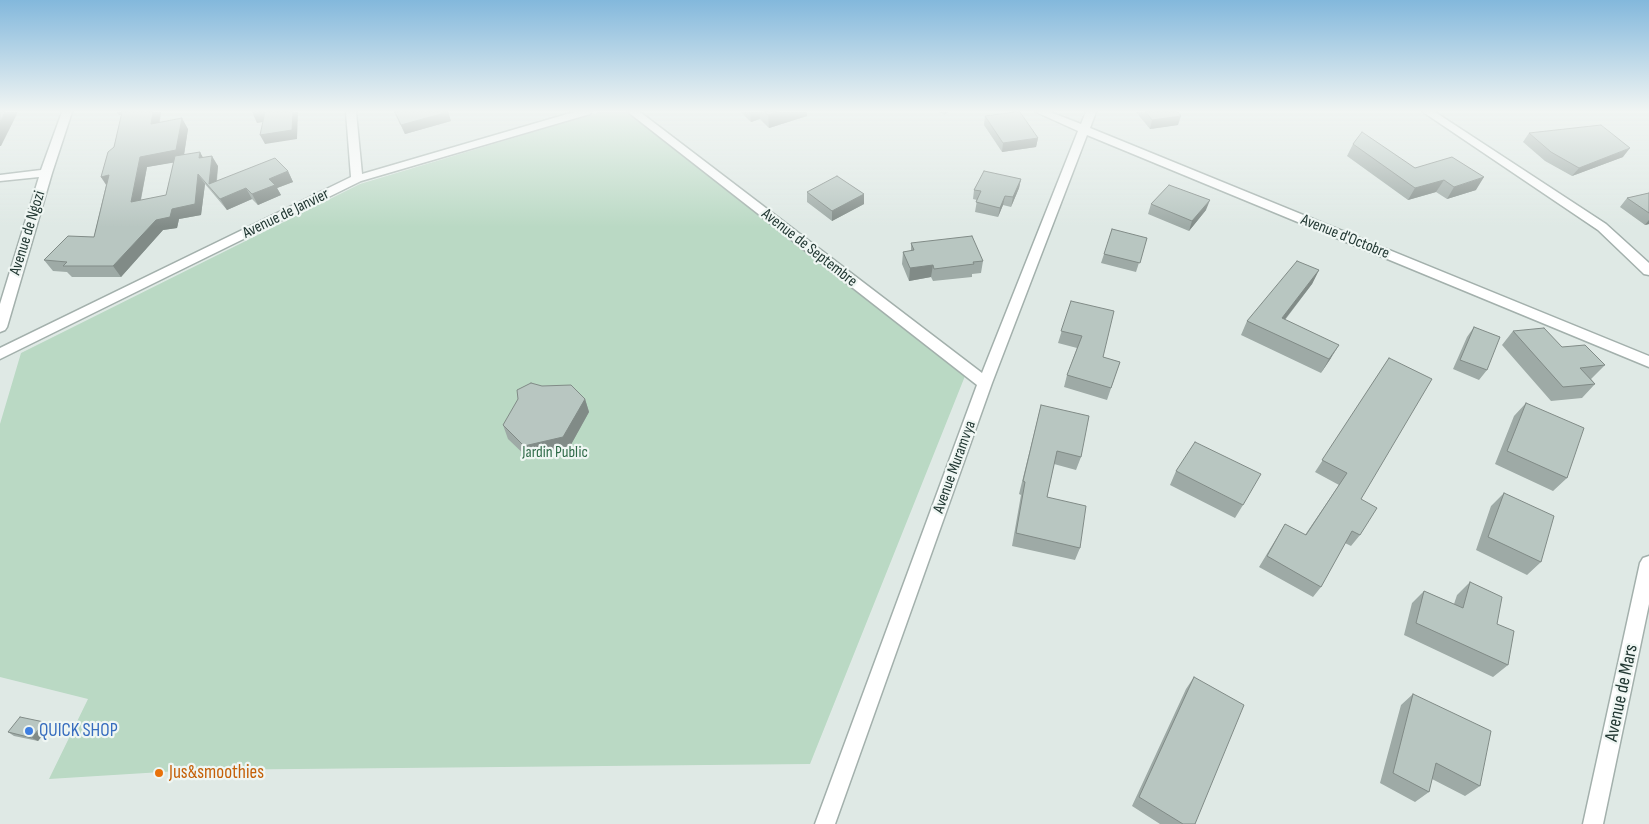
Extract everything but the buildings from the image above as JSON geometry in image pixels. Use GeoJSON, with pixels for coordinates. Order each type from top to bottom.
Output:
{"type":"FeatureCollection","features":[{"type":"Feature","properties":{"kind":"street","name":"Avenue de Ngozi"},"geometry":{"type":"LineString","coordinates":[[0,326],[54,150]]}},
{"type":"Feature","properties":{"kind":"street"},"geometry":{"type":"LineString","coordinates":[[354,150],[357,179]]}},
{"type":"Feature","properties":{"kind":"street","name":"Avenue de Janvier"},"geometry":{"type":"LineString","coordinates":[[0,354],[357,179],[455,150]]}},
{"type":"Feature","properties":{"kind":"street","name":"Avenue de Septembre"},"geometry":{"type":"LineString","coordinates":[[683,150],[985,383]]}},
{"type":"Feature","properties":{"kind":"street","name":"Avenue Muramvya"},"geometry":{"type":"LineString","coordinates":[[826,824],[985,383],[1076,150]]}},
{"type":"Feature","properties":{"kind":"street","name":"Avenue d'Octobre"},"geometry":{"type":"LineString","coordinates":[[1134,150],[1649,362]]}},
{"type":"Feature","properties":{"kind":"street"},"geometry":{"type":"LineString","coordinates":[[1486,150],[1602,227],[1649,271]]}},
{"type":"Feature","properties":{"kind":"street"},"geometry":{"type":"LineString","coordinates":[[0,178],[46,173]]}},
{"type":"Feature","properties":{"kind":"street","name":"Avenue de Mars"},"geometry":{"type":"LineString","coordinates":[[1593,824],[1649,562]]}},
{"type":"Feature","properties":{"kind":"green space","name":"Jardin Public"},"geometry":{"type":"Polygon","coordinates":[[[472,150],[677,150],[965,376],[810,764],[194,770],[49,779],[88,699],[0,677],[0,424],[21,353],[360,184],[472,150]]]}},
{"type":"Feature","properties":{"kind":"place","name":"QUICK SHOP"},"geometry":{"type":"Point","coordinates":[29,731]}},
{"type":"Feature","properties":{"kind":"place","name":"Jus&smoothies"},"geometry":{"type":"Point","coordinates":[159,773]}}]}
